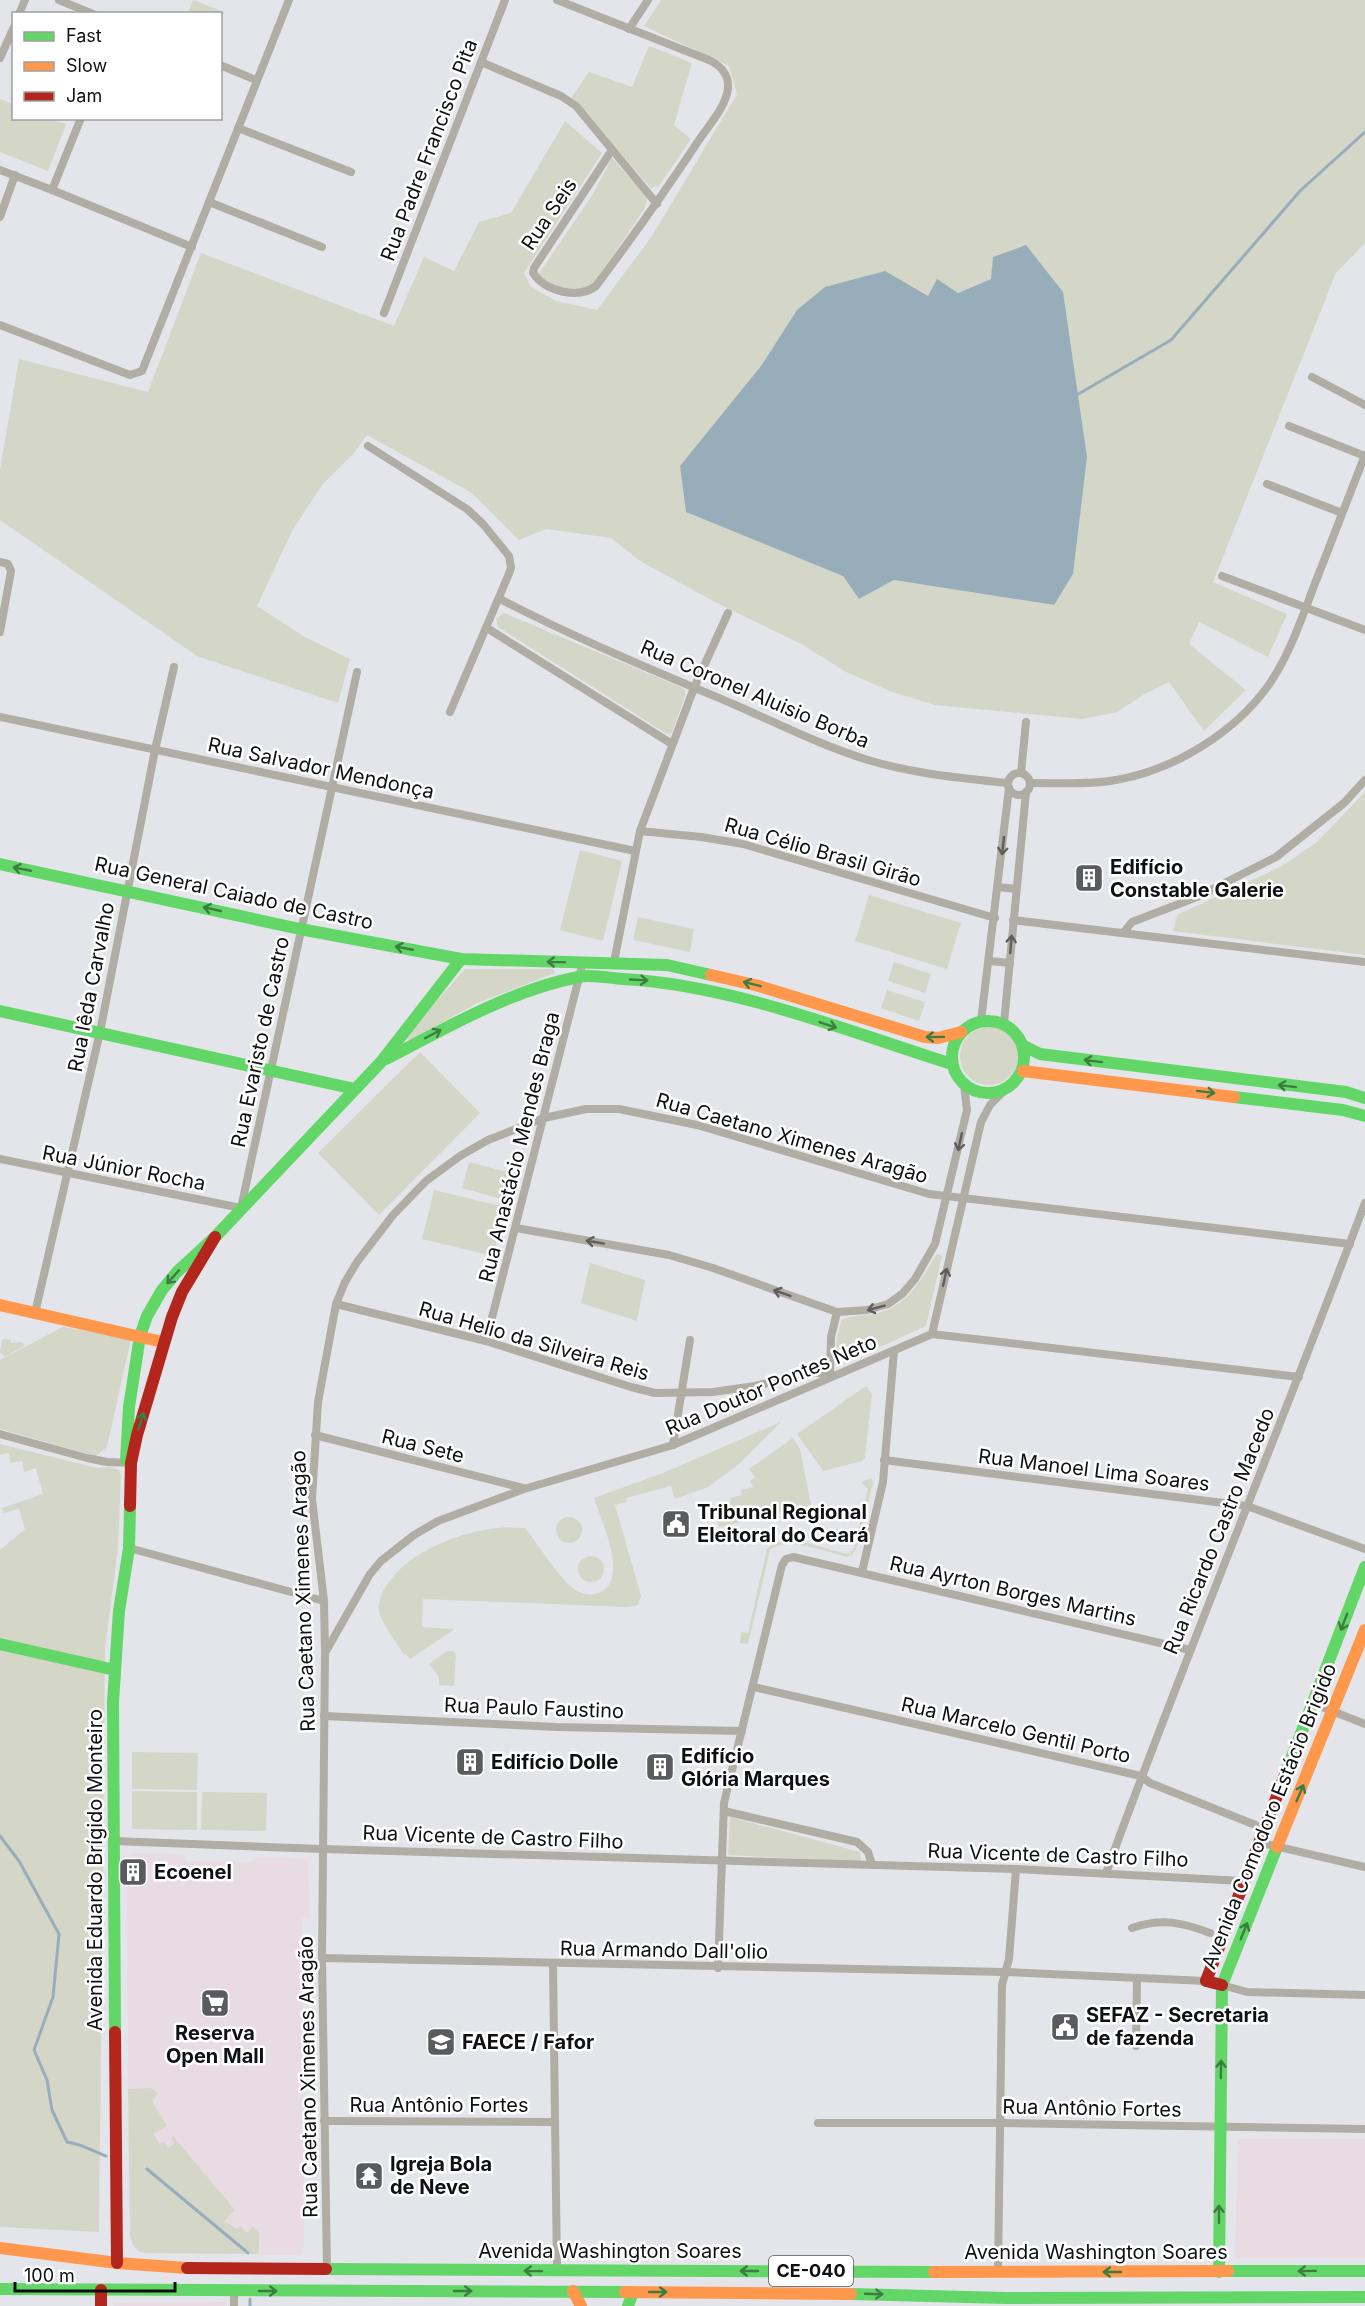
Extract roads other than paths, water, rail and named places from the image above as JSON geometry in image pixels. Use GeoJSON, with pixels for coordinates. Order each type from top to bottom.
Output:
{"type":"FeatureCollection","features":[{"type":"Feature","properties":{"kind":"main road","name":"Rua General Caiado de Castro"},"geometry":{"type":"LineString","coordinates":[[0,864],[300,929],[461,959],[667,965],[759,986],[925,1037],[938,1038],[961,1032]]}},
{"type":"Feature","properties":{"kind":"main road","name":"Avenida Eduardo Brígido Monteiro"},"geometry":{"type":"LineString","coordinates":[[117,2263],[113,1702],[119,1611],[129,1548],[132,1479],[128,1462],[129,1407],[140,1336],[147,1316],[162,1290],[177,1272],[215,1237],[381,1062],[461,959]]}},
{"type":"Feature","properties":{"kind":"main road"},"geometry":{"type":"LineString","coordinates":[[706,990],[710,974]]}},
{"type":"Feature","properties":{"kind":"main road"},"geometry":{"type":"LineString","coordinates":[[381,1062],[486,1007],[531,990],[580,976],[663,981],[742,998],[952,1064]]}},
{"type":"Feature","properties":{"kind":"main road"},"geometry":{"type":"LineString","coordinates":[[0,1011],[355,1089]]}},
{"type":"Feature","properties":{"kind":"main road"},"geometry":{"type":"LineString","coordinates":[[852,1033],[859,1016]]}},
{"type":"Feature","properties":{"kind":"main road"},"geometry":{"type":"LineString","coordinates":[[993,1020],[1004,1023],[1016,1033],[1024,1046],[1023,1071],[1015,1083],[1004,1091],[983,1094],[964,1085],[956,1075],[952,1064],[953,1047],[961,1032],[970,1025],[993,1020]]}},
{"type":"Feature","properties":{"kind":"main road"},"geometry":{"type":"LineString","coordinates":[[1024,1046],[1040,1054],[1346,1092],[1365,1098]]}},
{"type":"Feature","properties":{"kind":"main road"},"geometry":{"type":"LineString","coordinates":[[1023,1071],[1343,1110],[1365,1116]]}},
{"type":"Feature","properties":{"kind":"main road"},"geometry":{"type":"LineString","coordinates":[[1176,1089],[1179,1072]]}},
{"type":"Feature","properties":{"kind":"main road"},"geometry":{"type":"LineString","coordinates":[[1310,1106],[1312,1089]]}},
{"type":"Feature","properties":{"kind":"main road","name":"Avenida Eduardo Brígido Monteiro"},"geometry":{"type":"LineString","coordinates":[[128,1462],[164,1342],[182,1292],[215,1237]]}},
{"type":"Feature","properties":{"kind":"main road"},"geometry":{"type":"LineString","coordinates":[[0,1305],[164,1342]]}},
{"type":"Feature","properties":{"kind":"main road","name":"Avenida Comodoro Estácio Brigido"},"geometry":{"type":"LineString","coordinates":[[1206,1981],[1215,1936],[1243,1881],[1365,1567]]}},
{"type":"Feature","properties":{"kind":"main road","name":"Avenida Comodoro Estácio Brigido"},"geometry":{"type":"LineString","coordinates":[[1219,2272],[1222,1985],[1334,1712],[1365,1630]]}},
{"type":"Feature","properties":{"kind":"main road"},"geometry":{"type":"LineString","coordinates":[[0,1644],[115,1670]]}},
{"type":"Feature","properties":{"kind":"main road"},"geometry":{"type":"LineString","coordinates":[[1206,1981],[1222,1985]]}},
{"type":"Feature","properties":{"kind":"main road","name":"Avenida Washington Soares"},"geometry":{"type":"LineString","coordinates":[[0,2248],[177,2268],[557,2271],[1365,2271]]}},
{"type":"Feature","properties":{"kind":"main road","name":"Avenida Washington Soares"},"geometry":{"type":"LineString","coordinates":[[0,2289],[801,2292],[1006,2302],[1365,2297]]}},
{"type":"Feature","properties":{"kind":"main road"},"geometry":{"type":"LineString","coordinates":[[101,2290],[101,2306]]}},
{"type":"Feature","properties":{"kind":"main road"},"geometry":{"type":"LineString","coordinates":[[573,2291],[581,2306]]}},
{"type":"Feature","properties":{"kind":"main road"},"geometry":{"type":"LineString","coordinates":[[628,2306],[633,2292]]}},
{"type":"Feature","properties":{"kind":"street"},"geometry":{"type":"LineString","coordinates":[[59,0],[69,2],[89,12]]}},
{"type":"Feature","properties":{"kind":"street"},"geometry":{"type":"LineString","coordinates":[[0,325],[130,375],[139,374],[144,368],[289,0]]}},
{"type":"Feature","properties":{"kind":"street","name":"Rua Padre Francisco Pita"},"geometry":{"type":"LineString","coordinates":[[384,313],[505,0]]}},
{"type":"Feature","properties":{"kind":"street"},"geometry":{"type":"LineString","coordinates":[[481,62],[569,100],[584,113],[657,204],[726,97],[727,79],[719,65],[556,0]]}},
{"type":"Feature","properties":{"kind":"street"},"geometry":{"type":"LineString","coordinates":[[629,29],[648,0]]}},
{"type":"Feature","properties":{"kind":"street"},"geometry":{"type":"LineString","coordinates":[[0,58],[12,31]]}},
{"type":"Feature","properties":{"kind":"street"},"geometry":{"type":"LineString","coordinates":[[222,66],[256,80]]}},
{"type":"Feature","properties":{"kind":"street"},"geometry":{"type":"LineString","coordinates":[[52,190],[80,120]]}},
{"type":"Feature","properties":{"kind":"street"},"geometry":{"type":"LineString","coordinates":[[238,128],[351,172]]}},
{"type":"Feature","properties":{"kind":"street","name":"Rua Seis"},"geometry":{"type":"LineString","coordinates":[[612,150],[535,265],[534,275],[563,292],[580,293],[591,290],[657,204]]}},
{"type":"Feature","properties":{"kind":"street"},"geometry":{"type":"LineString","coordinates":[[0,170],[192,247]]}},
{"type":"Feature","properties":{"kind":"street"},"geometry":{"type":"LineString","coordinates":[[0,217],[15,175]]}},
{"type":"Feature","properties":{"kind":"street"},"geometry":{"type":"LineString","coordinates":[[209,202],[322,247]]}},
{"type":"Feature","properties":{"kind":"street"},"geometry":{"type":"LineString","coordinates":[[1312,377],[1365,405]]}},
{"type":"Feature","properties":{"kind":"street"},"geometry":{"type":"LineString","coordinates":[[1008,785],[1011,791],[1018,795],[1028,788],[1115,781],[1138,776],[1165,766],[1223,731],[1249,709],[1269,685],[1290,646],[1365,455],[1289,426]]}},
{"type":"Feature","properties":{"kind":"street"},"geometry":{"type":"LineString","coordinates":[[368,446],[467,509],[498,541],[511,561],[511,568],[500,599],[450,712]]}},
{"type":"Feature","properties":{"kind":"street"},"geometry":{"type":"LineString","coordinates":[[1267,484],[1342,513]]}},
{"type":"Feature","properties":{"kind":"street"},"geometry":{"type":"LineString","coordinates":[[0,562],[6,562],[11,567],[0,632]]}},
{"type":"Feature","properties":{"kind":"street"},"geometry":{"type":"LineString","coordinates":[[1222,576],[1365,630]]}},
{"type":"Feature","properties":{"kind":"street","name":"Rua Coronel Aluisio Borba"},"geometry":{"type":"LineString","coordinates":[[500,599],[694,688],[868,760],[941,776],[1008,785]]}},
{"type":"Feature","properties":{"kind":"street"},"geometry":{"type":"LineString","coordinates":[[614,962],[640,831],[694,688],[728,613]]}},
{"type":"Feature","properties":{"kind":"street"},"geometry":{"type":"LineString","coordinates":[[487,628],[672,744]]}},
{"type":"Feature","properties":{"kind":"street","name":"Rua Iêda Carvalho"},"geometry":{"type":"LineString","coordinates":[[35,1313],[100,1032],[155,750],[174,667]]}},
{"type":"Feature","properties":{"kind":"street","name":"Rua Evaristo de Castro"},"geometry":{"type":"LineString","coordinates":[[241,1208],[357,672]]}},
{"type":"Feature","properties":{"kind":"street","name":"Rua Salvador Mendonça"},"geometry":{"type":"LineString","coordinates":[[0,717],[635,851]]}},
{"type":"Feature","properties":{"kind":"street"},"geometry":{"type":"LineString","coordinates":[[1021,773],[1026,722]]}},
{"type":"Feature","properties":{"kind":"street"},"geometry":{"type":"LineString","coordinates":[[981,1021],[995,918],[1008,785],[1012,775],[1021,773],[1026,775],[1028,788],[1004,1023]]}},
{"type":"Feature","properties":{"kind":"street"},"geometry":{"type":"LineString","coordinates":[[1124,932],[1132,922],[1197,897],[1276,857],[1344,803],[1365,780]]}},
{"type":"Feature","properties":{"kind":"street","name":"Rua Célio Brasil Girão"},"geometry":{"type":"LineString","coordinates":[[640,831],[743,844],[995,918]]}},
{"type":"Feature","properties":{"kind":"street"},"geometry":{"type":"LineString","coordinates":[[998,886],[1016,889]]}},
{"type":"Feature","properties":{"kind":"street"},"geometry":{"type":"LineString","coordinates":[[1013,920],[1365,962]]}},
{"type":"Feature","properties":{"kind":"street"},"geometry":{"type":"LineString","coordinates":[[990,961],[1010,963]]}},
{"type":"Feature","properties":{"kind":"street","name":"Rua Anastácio Mendes Braga"},"geometry":{"type":"LineString","coordinates":[[486,1341],[583,962]]}},
{"type":"Feature","properties":{"kind":"street"},"geometry":{"type":"LineString","coordinates":[[516,1228],[669,1256],[713,1268],[837,1312],[867,1310],[888,1304],[902,1294],[915,1278],[935,1244],[967,1110],[964,1085]]}},
{"type":"Feature","properties":{"kind":"street"},"geometry":{"type":"LineString","coordinates":[[1004,1091],[990,1105],[981,1122],[932,1334],[1299,1377]]}},
{"type":"Feature","properties":{"kind":"street","name":"Rua Caetano Ximenes Aragão"},"geometry":{"type":"LineString","coordinates":[[327,2269],[322,1958],[325,1652],[324,1601],[312,1499],[318,1401],[336,1304],[357,1263],[393,1215],[426,1181],[460,1156],[488,1140],[544,1118],[586,1109],[619,1109],[697,1125],[929,1194],[1350,1244]]}},
{"type":"Feature","properties":{"kind":"street","name":"Rua Júnior Rocha"},"geometry":{"type":"LineString","coordinates":[[0,1160],[241,1208]]}},
{"type":"Feature","properties":{"kind":"street","name":"Rua Ricardo Castro Macedo"},"geometry":{"type":"LineString","coordinates":[[1106,1873],[1190,1650],[1299,1377],[1365,1203]]}},
{"type":"Feature","properties":{"kind":"street"},"geometry":{"type":"LineString","coordinates":[[935,1244],[951,1247]]}},
{"type":"Feature","properties":{"kind":"street","name":"Rua Helio da Silveira Reis"},"geometry":{"type":"LineString","coordinates":[[336,1304],[486,1341],[655,1393],[713,1392],[755,1386],[815,1372],[830,1376]]}},
{"type":"Feature","properties":{"kind":"street"},"geometry":{"type":"LineString","coordinates":[[830,1376],[831,1337],[837,1312]]}},
{"type":"Feature","properties":{"kind":"street","name":"Rua Doutor Pontes Neto"},"geometry":{"type":"LineString","coordinates":[[325,1652],[370,1574],[397,1547],[438,1521],[524,1489],[673,1445],[932,1334]]}},
{"type":"Feature","properties":{"kind":"street"},"geometry":{"type":"LineString","coordinates":[[673,1445],[690,1340]]}},
{"type":"Feature","properties":{"kind":"street"},"geometry":{"type":"LineString","coordinates":[[862,1572],[883,1482],[894,1351]]}},
{"type":"Feature","properties":{"kind":"street"},"geometry":{"type":"LineString","coordinates":[[0,1434],[87,1458],[107,1462],[128,1462]]}},
{"type":"Feature","properties":{"kind":"street","name":"Rua Sete"},"geometry":{"type":"LineString","coordinates":[[315,1435],[524,1489]]}},
{"type":"Feature","properties":{"kind":"street","name":"Rua Manoel Lima Soares"},"geometry":{"type":"LineString","coordinates":[[884,1460],[1247,1506],[1365,1549]]}},
{"type":"Feature","properties":{"kind":"street"},"geometry":{"type":"LineString","coordinates":[[129,1548],[324,1601]]}},
{"type":"Feature","properties":{"kind":"street","name":"Rua Ayrton Borges Martins"},"geometry":{"type":"LineString","coordinates":[[754,1687],[782,1565],[786,1559],[793,1557],[1190,1650]]}},
{"type":"Feature","properties":{"kind":"street"},"geometry":{"type":"LineString","coordinates":[[718,1968],[724,1803],[754,1687]]}},
{"type":"Feature","properties":{"kind":"street","name":"Rua Marcelo Gentil Porto"},"geometry":{"type":"LineString","coordinates":[[754,1687],[1142,1776],[1150,1783],[1263,1828]]}},
{"type":"Feature","properties":{"kind":"street"},"geometry":{"type":"LineString","coordinates":[[1312,1703],[1365,1724]]}},
{"type":"Feature","properties":{"kind":"street","name":"Rua Paulo Faustino"},"geometry":{"type":"LineString","coordinates":[[324,1716],[557,1727],[742,1731]]}},
{"type":"Feature","properties":{"kind":"street"},"geometry":{"type":"LineString","coordinates":[[724,1811],[857,1842],[868,1852],[872,1865]]}},
{"type":"Feature","properties":{"kind":"street","name":"Rua Vicente de Castro Filho"},"geometry":{"type":"LineString","coordinates":[[114,1841],[1016,1869],[1243,1881]]}},
{"type":"Feature","properties":{"kind":"street"},"geometry":{"type":"LineString","coordinates":[[1258,1842],[1365,1867]]}},
{"type":"Feature","properties":{"kind":"street"},"geometry":{"type":"LineString","coordinates":[[998,2272],[1002,1985],[1009,1959],[1016,1869]]}},
{"type":"Feature","properties":{"kind":"street"},"geometry":{"type":"LineString","coordinates":[[1132,1928],[1150,1922],[1164,1922],[1189,1925],[1215,1936]]}},
{"type":"Feature","properties":{"kind":"street","name":"Rua Armando Dall'olio"},"geometry":{"type":"LineString","coordinates":[[322,1958],[718,1968],[1006,1972],[1206,1981]]}},
{"type":"Feature","properties":{"kind":"street"},"geometry":{"type":"LineString","coordinates":[[553,1964],[557,2271]]}},
{"type":"Feature","properties":{"kind":"street"},"geometry":{"type":"LineString","coordinates":[[1136,2046],[1137,1977]]}},
{"type":"Feature","properties":{"kind":"street"},"geometry":{"type":"LineString","coordinates":[[1222,1985],[1246,1992],[1365,1995]]}},
{"type":"Feature","properties":{"kind":"street","name":"Rua Antônio Fortes"},"geometry":{"type":"LineString","coordinates":[[324,2121],[554,2122]]}},
{"type":"Feature","properties":{"kind":"street","name":"Rua Antônio Fortes"},"geometry":{"type":"LineString","coordinates":[[818,2123],[1001,2123],[1365,2129]]}},
{"type":"Feature","properties":{"kind":"street"},"geometry":{"type":"LineString","coordinates":[[234,2290],[234,2306]]}},
{"type":"Feature","properties":{"kind":"water"},"geometry":{"type":"Polygon","coordinates":[[[1026,245],[1063,292],[1087,457],[1073,574],[1054,605],[894,580],[859,599],[843,576],[686,512],[680,466],[761,366],[797,310],[825,287],[885,271],[928,296],[937,279],[958,293],[991,279],[993,257],[1026,245]]]}},
{"type":"Feature","properties":{"kind":"waterway"},"geometry":{"type":"LineString","coordinates":[[1075,396],[1171,340],[1300,191],[1365,132]]}},
{"type":"Feature","properties":{"kind":"waterway"},"geometry":{"type":"LineString","coordinates":[[0,1836],[19,1861],[59,1934],[53,1997],[34,2050],[47,2080],[52,2110],[67,2142],[106,2156]]}},
{"type":"Feature","properties":{"kind":"waterway"},"geometry":{"type":"LineString","coordinates":[[147,2169],[248,2253]]}},
{"type":"Feature","properties":{"kind":"waterway"},"geometry":{"type":"LineString","coordinates":[[250,2299],[250,2306]]}},
{"type":"Feature","properties":{"kind":"place","name":"Edifício Constable Galerie"},"geometry":{"type":"Point","coordinates":[1089,878]}},
{"type":"Feature","properties":{"kind":"place","name":"Tribunal Regional Eleitoral do Ceará"},"geometry":{"type":"Point","coordinates":[676,1524]}},
{"type":"Feature","properties":{"kind":"place","name":"Edifício Dolle"},"geometry":{"type":"Point","coordinates":[470,1762]}},
{"type":"Feature","properties":{"kind":"place","name":"Edifício Glória Marques"},"geometry":{"type":"Point","coordinates":[660,1767]}},
{"type":"Feature","properties":{"kind":"place","name":"Ecoenel"},"geometry":{"type":"Point","coordinates":[133,1872]}},
{"type":"Feature","properties":{"kind":"place","name":"Reserva Open Mall"},"geometry":{"type":"Point","coordinates":[215,2003]}},
{"type":"Feature","properties":{"kind":"place","name":"SEFAZ - Secretaria de fazenda"},"geometry":{"type":"Point","coordinates":[1065,2027]}},
{"type":"Feature","properties":{"kind":"place","name":"FAECE / Fafor"},"geometry":{"type":"Point","coordinates":[441,2042]}},
{"type":"Feature","properties":{"kind":"place","name":"Igreja Bola de Neve"},"geometry":{"type":"Point","coordinates":[369,2176]}}]}
